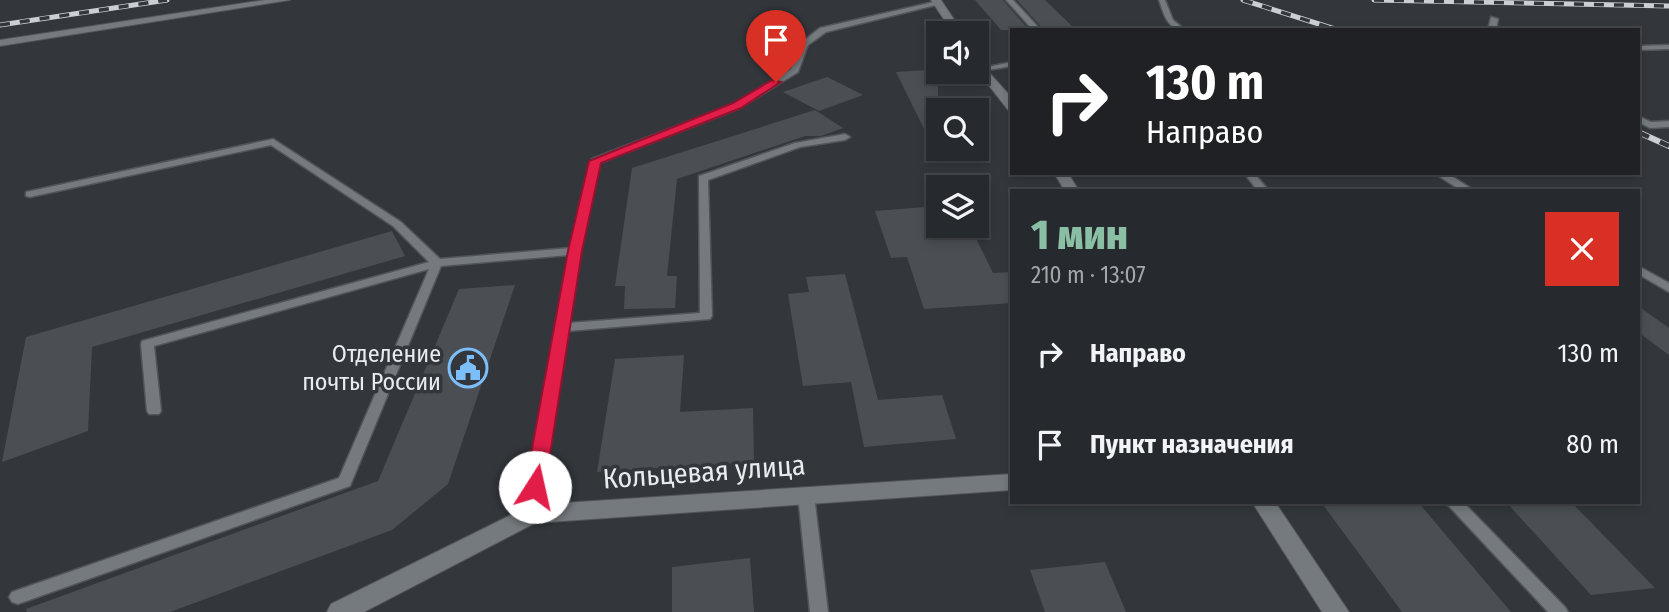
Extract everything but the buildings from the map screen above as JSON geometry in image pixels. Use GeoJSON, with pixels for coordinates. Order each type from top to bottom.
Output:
{"type":"FeatureCollection","features":[{"type":"Feature","properties":{"kind":"street"},"geometry":{"type":"LineString","coordinates":[[0,43],[285,0]]}},
{"type":"Feature","properties":{"kind":"street"},"geometry":{"type":"LineString","coordinates":[[937,1],[950,21]]}},
{"type":"Feature","properties":{"kind":"street"},"geometry":{"type":"LineString","coordinates":[[989,78],[1010,104]]}},
{"type":"Feature","properties":{"kind":"street","name":"Кольцевая улица"},"geometry":{"type":"LineString","coordinates":[[340,612],[531,514],[1010,482]]}},
{"type":"Feature","properties":{"kind":"street"},"geometry":{"type":"LineString","coordinates":[[1264,504],[1336,612]]}},
{"type":"Feature","properties":{"kind":"lane"},"geometry":{"type":"LineString","coordinates":[[1009,0],[1035,28]]}},
{"type":"Feature","properties":{"kind":"lane"},"geometry":{"type":"LineString","coordinates":[[1162,0],[1170,22],[1178,28]]}},
{"type":"Feature","properties":{"kind":"lane"},"geometry":{"type":"LineString","coordinates":[[531,514],[575,251],[595,161],[737,106],[795,70],[805,44],[823,30],[937,1]]}},
{"type":"Feature","properties":{"kind":"lane"},"geometry":{"type":"LineString","coordinates":[[1492,28],[1494,19]]}},
{"type":"Feature","properties":{"kind":"lane"},"geometry":{"type":"LineString","coordinates":[[1640,48],[1669,47]]}},
{"type":"Feature","properties":{"kind":"lane"},"geometry":{"type":"LineString","coordinates":[[989,65],[1010,64]]}},
{"type":"Feature","properties":{"kind":"lane"},"geometry":{"type":"LineString","coordinates":[[1640,120],[1650,125],[1669,124]]}},
{"type":"Feature","properties":{"kind":"lane"},"geometry":{"type":"LineString","coordinates":[[562,328],[706,316],[702,178],[798,145],[845,137]]}},
{"type":"Feature","properties":{"kind":"lane"},"geometry":{"type":"LineString","coordinates":[[30,194],[273,142],[397,224],[437,262]]}},
{"type":"Feature","properties":{"kind":"lane"},"geometry":{"type":"LineString","coordinates":[[1252,175],[1262,189]]}},
{"type":"Feature","properties":{"kind":"lane"},"geometry":{"type":"LineString","coordinates":[[1442,175],[1467,189]]}},
{"type":"Feature","properties":{"kind":"lane"},"geometry":{"type":"LineString","coordinates":[[154,411],[147,344],[437,262],[575,251]]}},
{"type":"Feature","properties":{"kind":"lane"},"geometry":{"type":"LineString","coordinates":[[18,597],[345,482],[437,262]]}},
{"type":"Feature","properties":{"kind":"lane"},"geometry":{"type":"LineString","coordinates":[[1640,270],[1669,288]]}},
{"type":"Feature","properties":{"kind":"lane"},"geometry":{"type":"LineString","coordinates":[[806,495],[819,612]]}},
{"type":"Feature","properties":{"kind":"lane"},"geometry":{"type":"LineString","coordinates":[[1455,504],[1559,612]]}},
{"type":"Feature","properties":{"kind":"railway"},"geometry":{"type":"LineString","coordinates":[[0,25],[167,0]]}},
{"type":"Feature","properties":{"kind":"railway"},"geometry":{"type":"LineString","coordinates":[[1243,0],[1332,28]]}},
{"type":"Feature","properties":{"kind":"railway"},"geometry":{"type":"LineString","coordinates":[[1374,0],[1669,6]]}},
{"type":"Feature","properties":{"kind":"railway"},"geometry":{"type":"LineString","coordinates":[[1640,133],[1669,146]]}},
{"type":"Feature","properties":{"kind":"place","name":"Отделение почты России"},"geometry":{"type":"Point","coordinates":[468,368]}},
{"type":"Feature","properties":{"kind":"route"},"geometry":{"type":"LineString","coordinates":[[535,487],[575,251],[595,161],[737,106],[776,82]]}}]}
